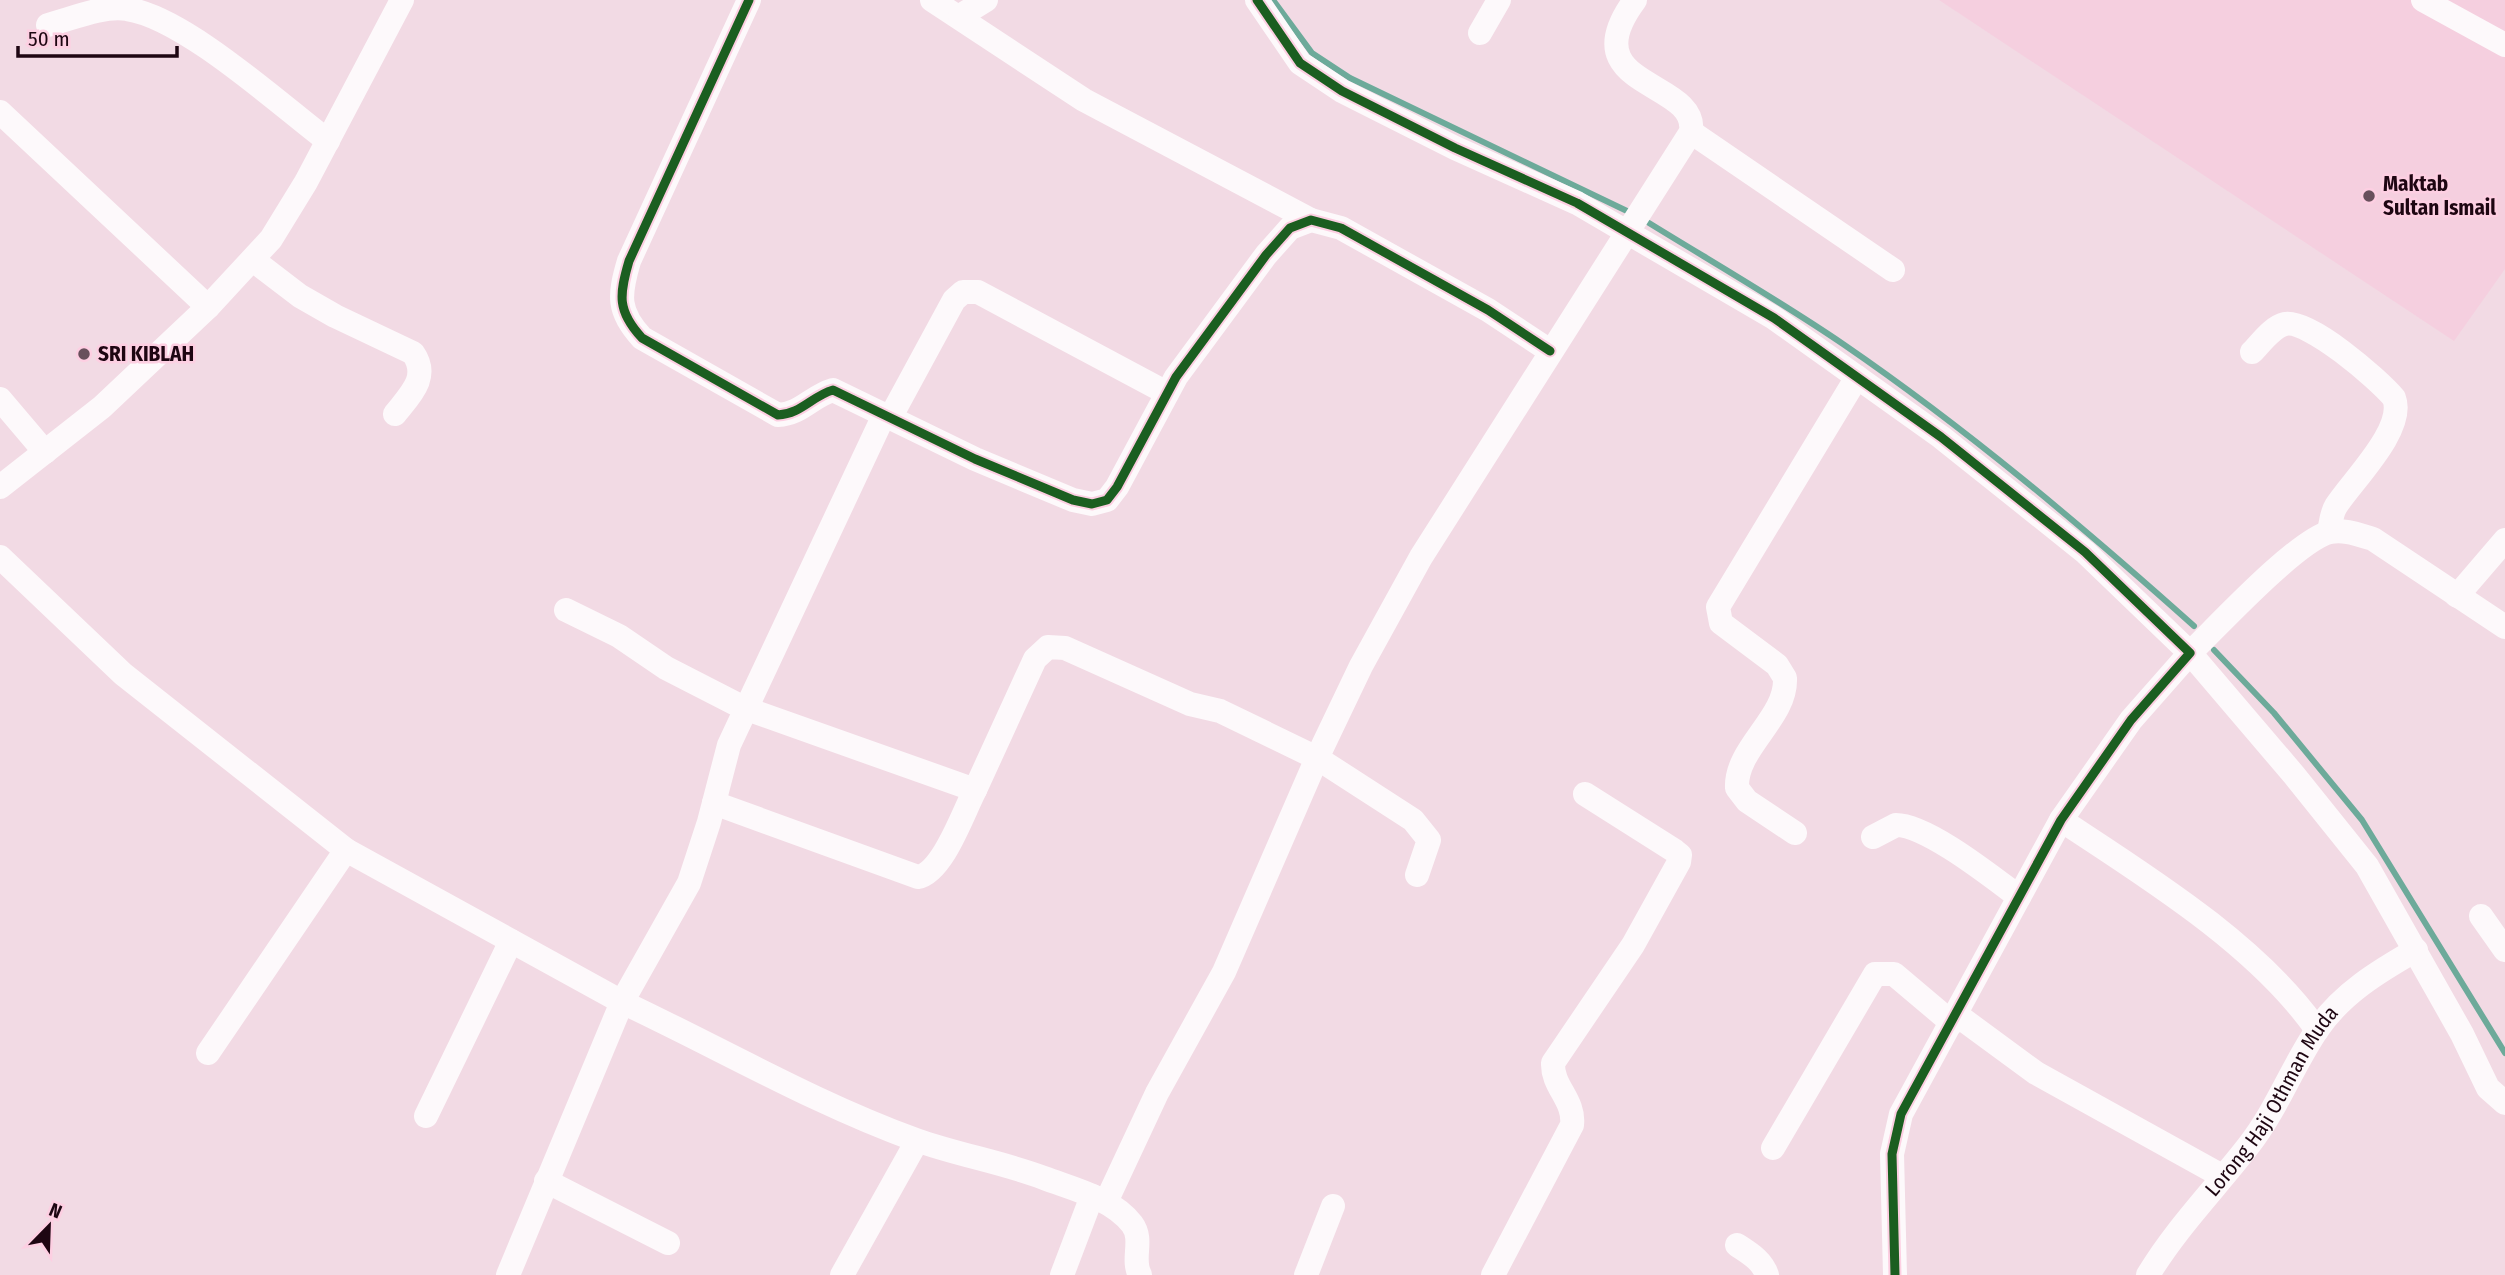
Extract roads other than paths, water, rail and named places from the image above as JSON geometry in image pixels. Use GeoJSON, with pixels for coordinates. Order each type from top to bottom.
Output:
{"type":"FeatureCollection","features":[{"type":"Feature","properties":{"kind":"street"},"geometry":{"type":"LineString","coordinates":[[0,487],[102,407],[208,307],[271,240],[328,141],[402,0]]}},
{"type":"Feature","properties":{"kind":"street"},"geometry":{"type":"LineString","coordinates":[[749,0],[629,261],[621,286],[621,306],[630,325],[642,338],[778,415],[793,414],[817,395],[833,390],[975,459],[1073,500],[1092,505],[1107,500],[1117,487],[1167,393],[1266,255],[1290,228],[1311,220]]}},
{"type":"Feature","properties":{"kind":"street"},"geometry":{"type":"LineString","coordinates":[[932,0],[1084,100],[1311,220],[1341,228],[1488,310],[1550,351]]}},
{"type":"Feature","properties":{"kind":"street"},"geometry":{"type":"LineString","coordinates":[[960,16],[986,0]]}},
{"type":"Feature","properties":{"kind":"street"},"geometry":{"type":"LineString","coordinates":[[1257,0],[1300,63],[1342,91],[1630,231],[1774,318],[1941,437],[2085,552],[2190,653],[2367,866],[2416,950],[2488,1088],[2505,1103]]}},
{"type":"Feature","properties":{"kind":"street"},"geometry":{"type":"LineString","coordinates":[[1480,33],[1499,0]]}},
{"type":"Feature","properties":{"kind":"street"},"geometry":{"type":"LineString","coordinates":[[1062,1275],[1099,1199],[1224,972],[1317,758],[1361,666],[1422,557],[1691,132],[1692,125],[1686,111],[1624,65],[1617,53],[1614,40],[1617,28],[1635,0]]}},
{"type":"Feature","properties":{"kind":"street"},"geometry":{"type":"LineString","coordinates":[[2423,0],[2505,45]]}},
{"type":"Feature","properties":{"kind":"street"},"geometry":{"type":"LineString","coordinates":[[48,25],[124,8],[154,15],[183,30],[328,141]]}},
{"type":"Feature","properties":{"kind":"street"},"geometry":{"type":"LineString","coordinates":[[0,112],[208,307]]}},
{"type":"Feature","properties":{"kind":"street"},"geometry":{"type":"LineString","coordinates":[[1691,132],[1894,270]]}},
{"type":"Feature","properties":{"kind":"street"},"geometry":{"type":"LineString","coordinates":[[253,260],[300,296],[335,316],[414,353],[421,364],[421,378],[395,415]]}},
{"type":"Feature","properties":{"kind":"street"},"geometry":{"type":"LineString","coordinates":[[508,1275],[622,1002],[689,883],[729,745],[744,708],[887,416],[954,300],[963,292],[978,292],[1167,393]]}},
{"type":"Feature","properties":{"kind":"street"},"geometry":{"type":"LineString","coordinates":[[2252,352],[2280,326],[2294,324],[2325,340],[2395,398],[2397,406],[2394,421],[2371,460],[2335,508],[2329,532]]}},
{"type":"Feature","properties":{"kind":"street"},"geometry":{"type":"LineString","coordinates":[[1795,832],[1747,801],[1737,788],[1739,772],[1783,694],[1785,678],[1777,665],[1721,623],[1718,607],[1857,377]]}},
{"type":"Feature","properties":{"kind":"street"},"geometry":{"type":"LineString","coordinates":[[0,399],[46,452]]}},
{"type":"Feature","properties":{"kind":"street"},"geometry":{"type":"LineString","coordinates":[[1895,1275],[1892,1154],[1901,1114],[2061,820],[2131,720],[2190,653],[2287,560],[2329,532],[2349,532],[2373,539],[2505,627]]}},
{"type":"Feature","properties":{"kind":"street"},"geometry":{"type":"LineString","coordinates":[[2458,596],[2505,540]]}},
{"type":"Feature","properties":{"kind":"street"},"geometry":{"type":"LineString","coordinates":[[0,557],[123,674],[346,850],[622,1002],[705,1041],[789,1087],[917,1141],[1005,1163],[1099,1199],[1132,1223],[1138,1236],[1137,1269],[1140,1275]]}},
{"type":"Feature","properties":{"kind":"street"},"geometry":{"type":"LineString","coordinates":[[566,610],[619,636],[666,668],[744,708],[975,790]]}},
{"type":"Feature","properties":{"kind":"street"},"geometry":{"type":"LineString","coordinates":[[714,803],[918,877],[926,875],[938,864],[1035,659],[1048,647],[1056,646],[1190,704],[1220,710],[1317,758],[1413,820],[1429,840],[1417,875]]}},
{"type":"Feature","properties":{"kind":"street"},"geometry":{"type":"LineString","coordinates":[[1493,1275],[1572,1125],[1573,1112],[1553,1075],[1553,1063],[1633,945],[1679,862],[1680,855],[1675,851],[1585,794]]}},
{"type":"Feature","properties":{"kind":"street"},"geometry":{"type":"LineString","coordinates":[[2061,820],[2137,870],[2210,925],[2302,1008],[2317,1030]]}},
{"type":"Feature","properties":{"kind":"street"},"geometry":{"type":"LineString","coordinates":[[1873,838],[1896,825],[1912,828],[1965,857],[2019,897]]}},
{"type":"Feature","properties":{"kind":"street"},"geometry":{"type":"LineString","coordinates":[[208,1053],[346,850]]}},
{"type":"Feature","properties":{"kind":"street"},"geometry":{"type":"LineString","coordinates":[[2482,916],[2505,950]]}},
{"type":"Feature","properties":{"kind":"street"},"geometry":{"type":"LineString","coordinates":[[426,1116],[511,941]]}},
{"type":"Feature","properties":{"kind":"street","name":"Lorong Haji Othman Muda"},"geometry":{"type":"LineString","coordinates":[[2148,1275],[2172,1235],[2222,1177],[2265,1120],[2317,1030],[2333,1011],[2373,975],[2416,950]]}},
{"type":"Feature","properties":{"kind":"street"},"geometry":{"type":"LineString","coordinates":[[1773,1148],[1875,974],[1894,974],[1954,1019],[2036,1073],[2222,1177]]}},
{"type":"Feature","properties":{"kind":"street"},"geometry":{"type":"LineString","coordinates":[[842,1275],[917,1141]]}},
{"type":"Feature","properties":{"kind":"street"},"geometry":{"type":"LineString","coordinates":[[546,1181],[668,1243]]}},
{"type":"Feature","properties":{"kind":"street"},"geometry":{"type":"LineString","coordinates":[[1306,1275],[1333,1206]]}},
{"type":"Feature","properties":{"kind":"street"},"geometry":{"type":"LineString","coordinates":[[1737,1245],[1765,1267],[1767,1275]]}},
{"type":"Feature","properties":{"kind":"waterway"},"geometry":{"type":"LineString","coordinates":[[1273,0],[1312,53],[1350,78],[1627,211]]}},
{"type":"Feature","properties":{"kind":"waterway"},"geometry":{"type":"LineString","coordinates":[[1649,223],[1771,297],[1889,376],[1979,444],[2066,515],[2194,626]]}},
{"type":"Feature","properties":{"kind":"waterway"},"geometry":{"type":"LineString","coordinates":[[2214,650],[2274,713],[2362,820],[2505,1053]]}},
{"type":"Feature","properties":{"kind":"place","name":"Maktab Sultan Ismail"},"geometry":{"type":"Point","coordinates":[2369,196]}},
{"type":"Feature","properties":{"kind":"place","name":"SRI KIBLAH"},"geometry":{"type":"Point","coordinates":[84,354]}}]}
